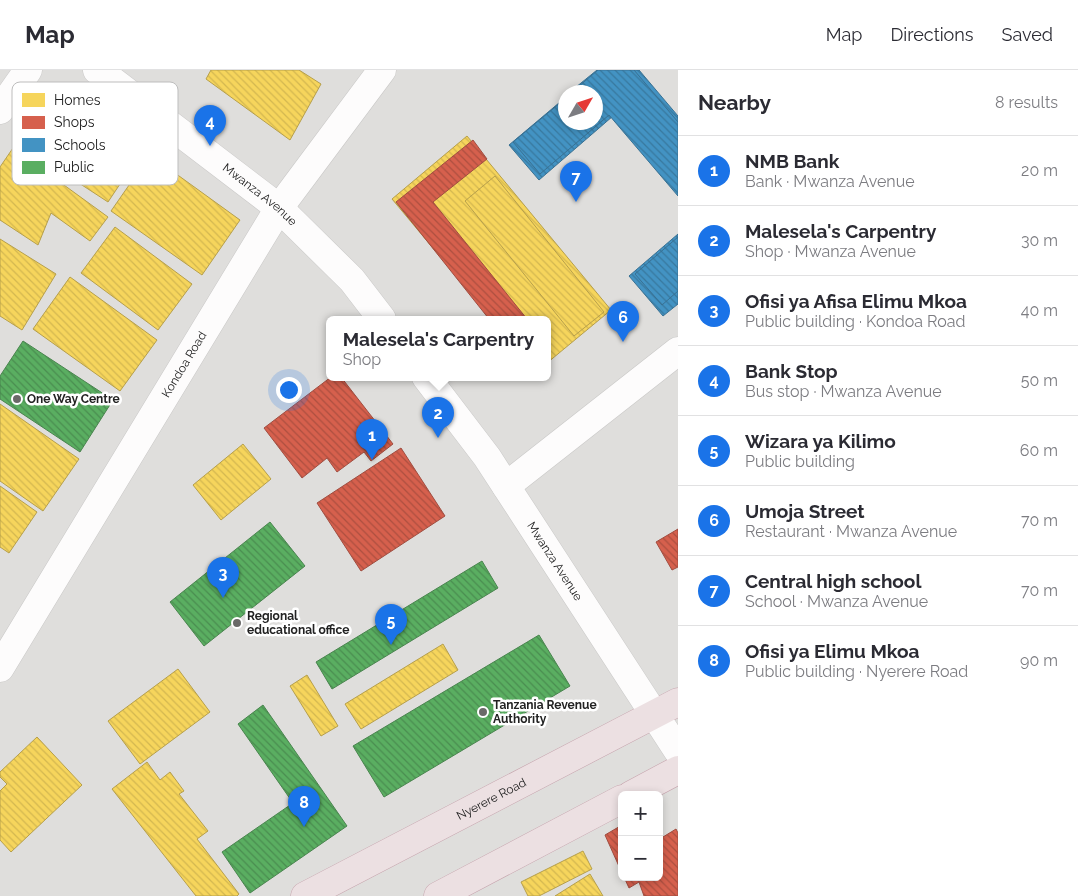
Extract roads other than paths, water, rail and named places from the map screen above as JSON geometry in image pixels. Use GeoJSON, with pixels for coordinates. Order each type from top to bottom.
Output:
{"type":"FeatureCollection","features":[{"type":"Feature","properties":{"kind":"highway","name":"Nyerere Road"},"geometry":{"type":"LineString","coordinates":[[305,896],[667,708]]}},
{"type":"Feature","properties":{"kind":"highway"},"geometry":{"type":"LineString","coordinates":[[638,791],[678,770]]}},
{"type":"Feature","properties":{"kind":"highway"},"geometry":{"type":"LineString","coordinates":[[438,896],[618,801]]}},
{"type":"Feature","properties":{"kind":"street"},"geometry":{"type":"LineString","coordinates":[[20,82],[28,70]]}},
{"type":"Feature","properties":{"kind":"street","name":"Mwanza Avenue"},"geometry":{"type":"LineString","coordinates":[[96,70],[114,82]]}},
{"type":"Feature","properties":{"kind":"street","name":"Kondoa Road"},"geometry":{"type":"LineString","coordinates":[[0,668],[279,208],[382,70]]}},
{"type":"Feature","properties":{"kind":"street"},"geometry":{"type":"LineString","coordinates":[[0,110],[12,93]]}},
{"type":"Feature","properties":{"kind":"street","name":"Mwanza Avenue"},"geometry":{"type":"LineString","coordinates":[[178,131],[279,208],[352,280],[380,316]]}},
{"type":"Feature","properties":{"kind":"street"},"geometry":{"type":"LineString","coordinates":[[506,486],[678,351]]}},
{"type":"Feature","properties":{"kind":"street","name":"Mwanza Avenue"},"geometry":{"type":"LineString","coordinates":[[429,381],[487,457],[667,708],[678,751]]}},
{"type":"Feature","properties":{"kind":"place","name":"Bank Stop"},"geometry":{"type":"Point","coordinates":[210,146]}},
{"type":"Feature","properties":{"kind":"place","name":"Central high school"},"geometry":{"type":"Point","coordinates":[576,202]}},
{"type":"Feature","properties":{"kind":"place","name":"Umoja Street"},"geometry":{"type":"Point","coordinates":[623,342]}},
{"type":"Feature","properties":{"kind":"place","name":"One Way Centre"},"geometry":{"type":"Point","coordinates":[17,399]}},
{"type":"Feature","properties":{"kind":"place","name":"Malesela's Carpentry"},"geometry":{"type":"Point","coordinates":[438,438]}},
{"type":"Feature","properties":{"kind":"place","name":"NMB Bank"},"geometry":{"type":"Point","coordinates":[372,460]}},
{"type":"Feature","properties":{"kind":"place","name":"Ofisi ya Afisa Elimu Mkoa"},"geometry":{"type":"Point","coordinates":[223,598]}},
{"type":"Feature","properties":{"kind":"place","name":"Regional educational office"},"geometry":{"type":"Point","coordinates":[237,623]}},
{"type":"Feature","properties":{"kind":"place","name":"Wizara ya Kilimo"},"geometry":{"type":"Point","coordinates":[391,645]}},
{"type":"Feature","properties":{"kind":"place","name":"Tanzania Revenue Authority"},"geometry":{"type":"Point","coordinates":[483,712]}},
{"type":"Feature","properties":{"kind":"place","name":"Ofisi ya Elimu Mkoa"},"geometry":{"type":"Point","coordinates":[304,827]}}]}
